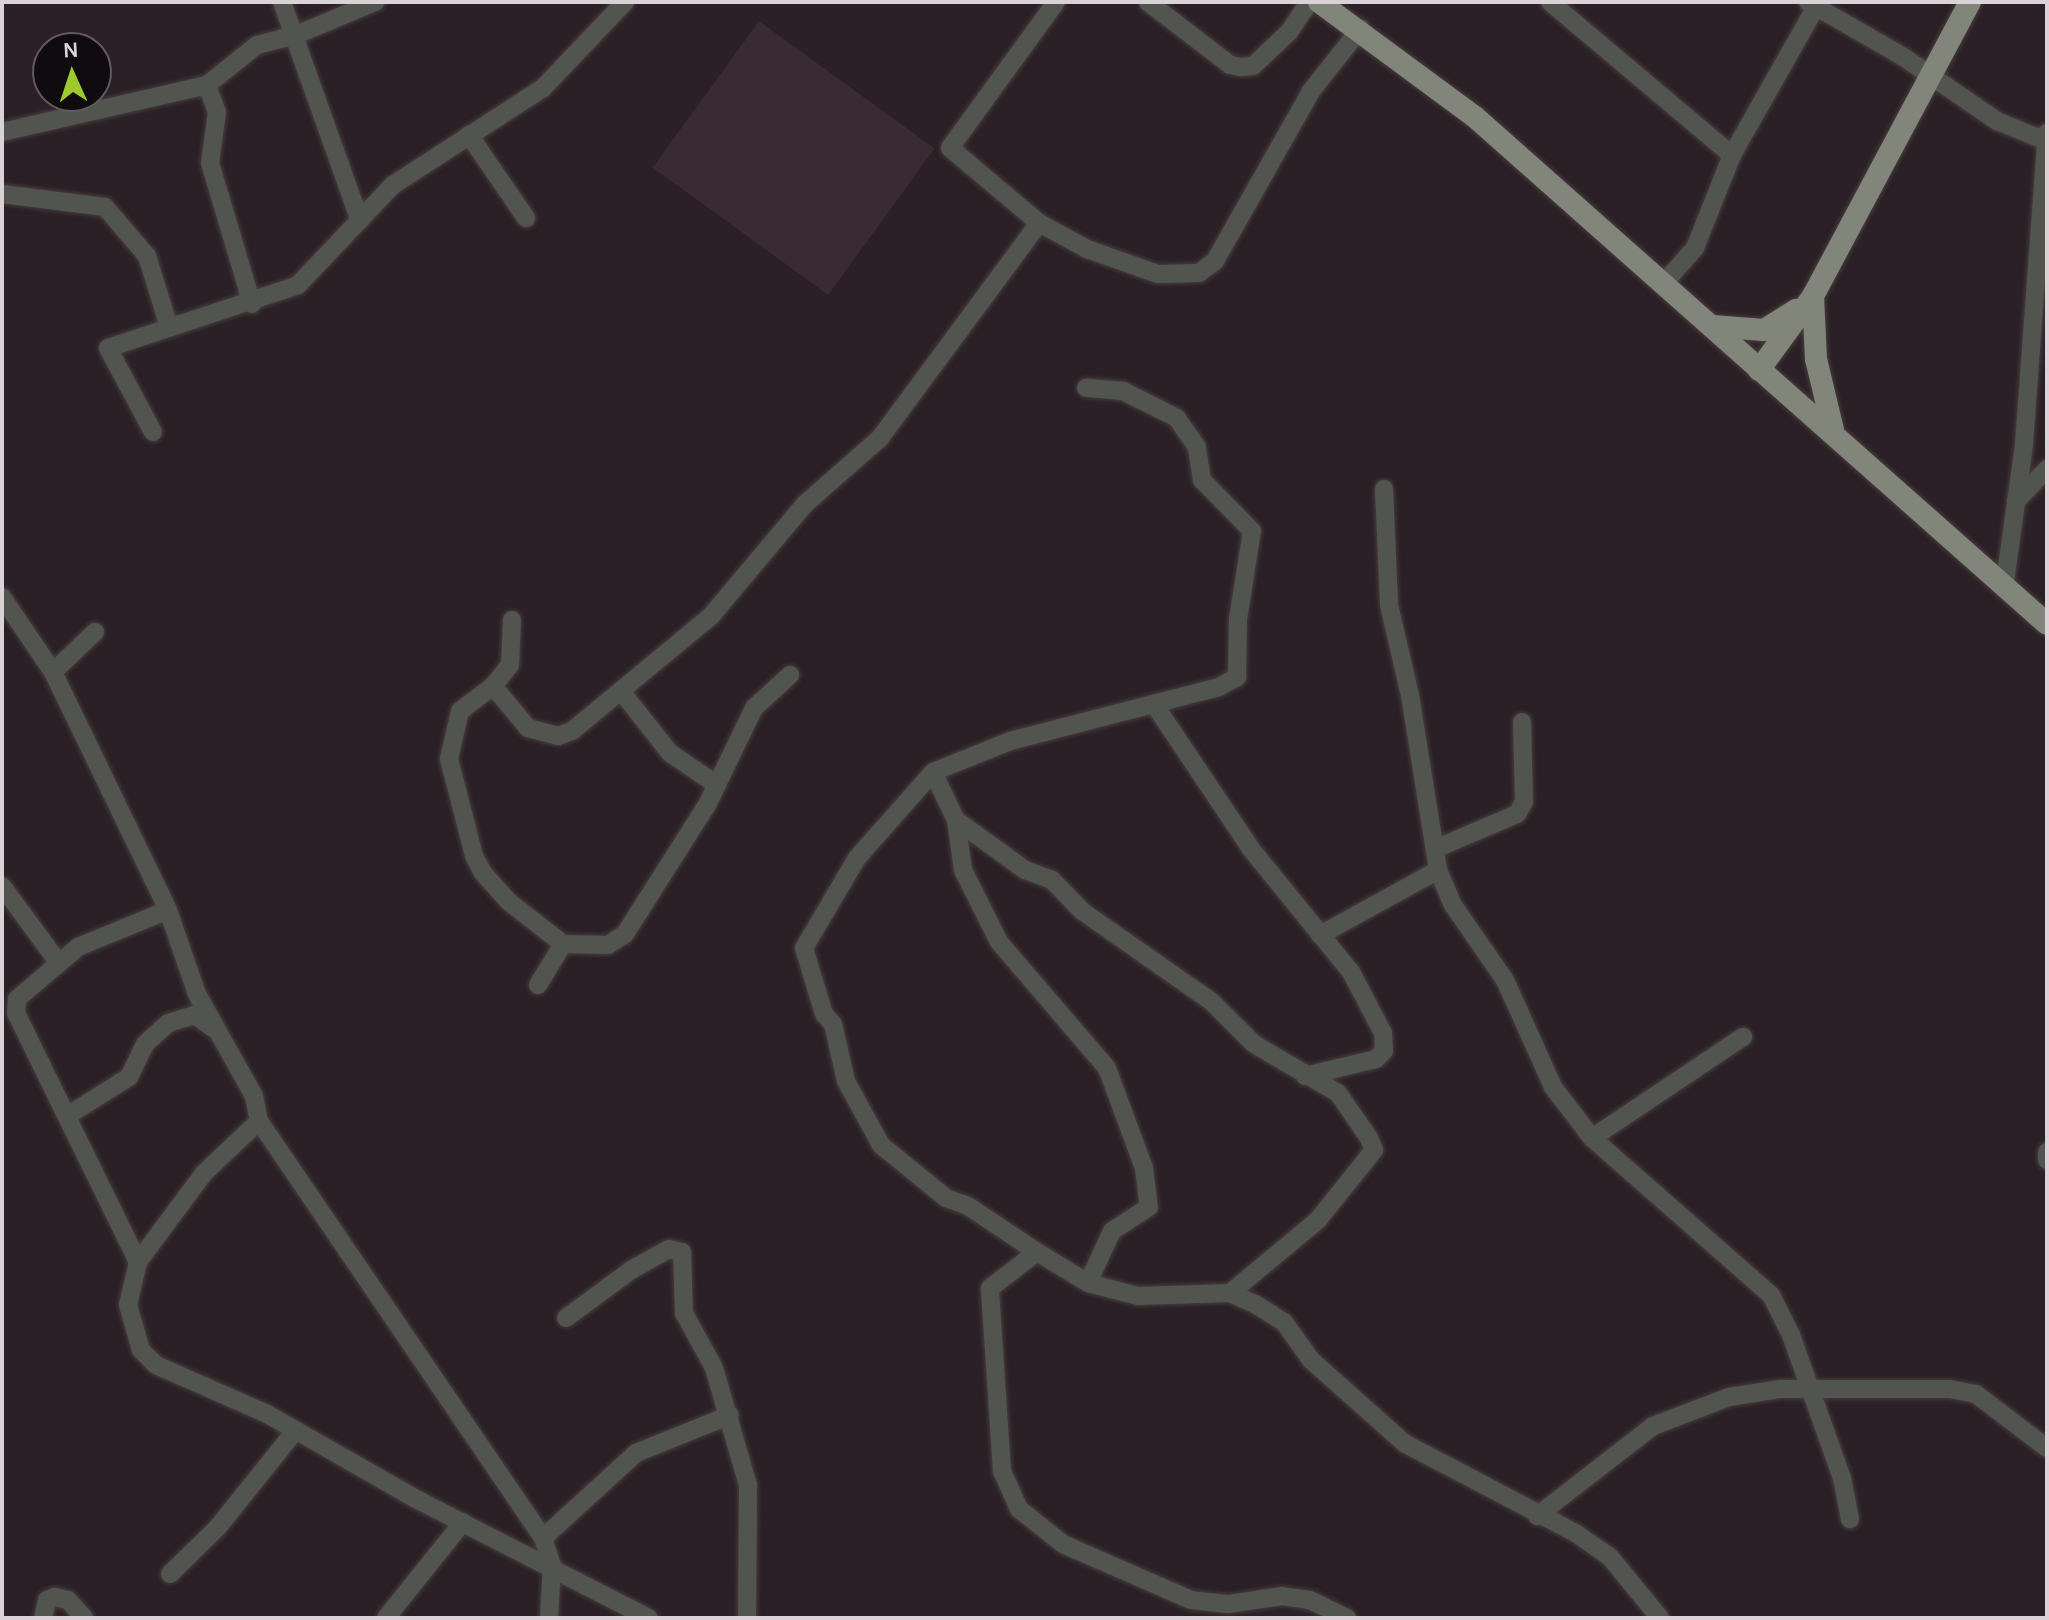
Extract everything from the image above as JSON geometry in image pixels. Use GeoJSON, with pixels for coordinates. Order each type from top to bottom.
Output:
{"type":"FeatureCollection","features":[{"type":"Feature","properties":{"kind":"main road"},"geometry":{"type":"LineString","coordinates":[[1319,2],[1361,28],[1475,117],[1759,370],[1833,430],[2004,589],[2047,624]]}},
{"type":"Feature","properties":{"kind":"main road"},"geometry":{"type":"LineString","coordinates":[[1759,370],[1813,296],[1970,2]]}},
{"type":"Feature","properties":{"kind":"main road"},"geometry":{"type":"LineString","coordinates":[[1711,326],[1764,330],[1813,296]]}},
{"type":"Feature","properties":{"kind":"main road"},"geometry":{"type":"LineString","coordinates":[[1813,296],[1816,359],[1833,430]]}},
{"type":"Feature","properties":{"kind":"street"},"geometry":{"type":"LineString","coordinates":[[282,2],[360,221]]}},
{"type":"Feature","properties":{"kind":"street"},"geometry":{"type":"LineString","coordinates":[[2,132],[207,85],[257,45],[296,35],[375,2]]}},
{"type":"Feature","properties":{"kind":"street"},"geometry":{"type":"LineString","coordinates":[[153,432],[108,348],[286,292],[316,272],[393,185],[543,88],[625,2]]}},
{"type":"Feature","properties":{"kind":"street"},"geometry":{"type":"LineString","coordinates":[[1056,2],[950,148],[1039,223],[1087,249],[1158,274],[1199,273],[1215,261],[1311,91],[1361,28]]}},
{"type":"Feature","properties":{"kind":"street"},"geometry":{"type":"LineString","coordinates":[[1148,2],[1230,65],[1241,67],[1253,66],[1289,32],[1309,2]]}},
{"type":"Feature","properties":{"kind":"street"},"geometry":{"type":"LineString","coordinates":[[1550,2],[1732,155]]}},
{"type":"Feature","properties":{"kind":"street"},"geometry":{"type":"LineString","coordinates":[[1664,283],[1695,248],[1732,155],[1812,5],[2020,134],[2047,147],[2044,253],[2004,589]]}},
{"type":"Feature","properties":{"kind":"street"},"geometry":{"type":"LineString","coordinates":[[207,85],[217,112],[210,163],[252,304]]}},
{"type":"Feature","properties":{"kind":"street"},"geometry":{"type":"LineString","coordinates":[[469,135],[526,218]]}},
{"type":"Feature","properties":{"kind":"street"},"geometry":{"type":"LineString","coordinates":[[2,194],[105,207],[147,256],[169,327]]}},
{"type":"Feature","properties":{"kind":"street"},"geometry":{"type":"LineString","coordinates":[[493,686],[528,728],[558,736],[572,731],[711,616],[805,504],[880,438],[1039,223]]}},
{"type":"Feature","properties":{"kind":"street"},"geometry":{"type":"LineString","coordinates":[[1086,388],[1123,391],[1177,418],[1197,447],[1202,480],[1252,531],[1238,619],[1237,677],[1226,685],[1029,735],[933,772],[857,858],[804,948],[824,1014],[833,1024],[846,1081],[881,1145],[946,1198],[968,1206],[1088,1283],[1138,1296],[1230,1293],[1284,1322],[1311,1360],[1404,1443],[1609,1556],[1660,1618]]}},
{"type":"Feature","properties":{"kind":"street"},"geometry":{"type":"LineString","coordinates":[[2016,501],[2047,469]]}},
{"type":"Feature","properties":{"kind":"street"},"geometry":{"type":"LineString","coordinates":[[1384,489],[1389,605],[1410,695],[1438,870],[1453,905],[1505,980],[1553,1087],[1592,1138],[1771,1295],[1842,1478],[1850,1519]]}},
{"type":"Feature","properties":{"kind":"street"},"geometry":{"type":"LineString","coordinates":[[2,597],[53,672],[168,910],[197,994],[254,1096],[259,1121],[543,1538],[552,1565],[549,1618]]}},
{"type":"Feature","properties":{"kind":"street"},"geometry":{"type":"LineString","coordinates":[[512,620],[514,652],[493,686],[460,711],[450,746],[471,848],[483,873],[508,901],[563,944],[608,945],[621,938],[717,785],[754,708],[790,675]]}},
{"type":"Feature","properties":{"kind":"street"},"geometry":{"type":"LineString","coordinates":[[53,672],[95,632]]}},
{"type":"Feature","properties":{"kind":"street"},"geometry":{"type":"LineString","coordinates":[[621,691],[676,759],[717,785]]}},
{"type":"Feature","properties":{"kind":"street"},"geometry":{"type":"LineString","coordinates":[[1154,704],[1251,849],[1351,972],[1386,1042],[1384,1051],[1365,1064],[1305,1076]]}},
{"type":"Feature","properties":{"kind":"street"},"geometry":{"type":"LineString","coordinates":[[1435,849],[1517,814],[1524,802],[1522,722]]}},
{"type":"Feature","properties":{"kind":"street"},"geometry":{"type":"LineString","coordinates":[[933,772],[956,820],[963,870],[999,942],[1107,1068],[1144,1168],[1149,1207],[1112,1231],[1088,1283]]}},
{"type":"Feature","properties":{"kind":"street"},"geometry":{"type":"LineString","coordinates":[[956,820],[1015,864],[1052,880],[1082,911],[1173,972],[1254,1044],[1338,1093],[1375,1149],[1318,1220],[1230,1293]]}},
{"type":"Feature","properties":{"kind":"street"},"geometry":{"type":"LineString","coordinates":[[1320,935],[1438,870]]}},
{"type":"Feature","properties":{"kind":"street"},"geometry":{"type":"LineString","coordinates":[[2,886],[58,962]]}},
{"type":"Feature","properties":{"kind":"street"},"geometry":{"type":"LineString","coordinates":[[138,1262],[16,1013],[17,999],[78,947],[168,910]]}},
{"type":"Feature","properties":{"kind":"street"},"geometry":{"type":"LineString","coordinates":[[538,985],[563,944]]}},
{"type":"Feature","properties":{"kind":"street"},"geometry":{"type":"LineString","coordinates":[[67,1116],[129,1077],[151,1037],[181,1016],[195,1015],[208,1021],[222,1040]]}},
{"type":"Feature","properties":{"kind":"street"},"geometry":{"type":"LineString","coordinates":[[1592,1138],[1743,1037]]}},
{"type":"Feature","properties":{"kind":"street"},"geometry":{"type":"LineString","coordinates":[[259,1121],[204,1173],[138,1262],[129,1320],[149,1360],[295,1431],[649,1618]]}},
{"type":"Feature","properties":{"kind":"street"},"geometry":{"type":"LineString","coordinates":[[2047,1152],[2047,1160]]}},
{"type":"Feature","properties":{"kind":"street"},"geometry":{"type":"LineString","coordinates":[[566,1318],[631,1270],[669,1249],[682,1252],[684,1313],[714,1368],[748,1485],[747,1618]]}},
{"type":"Feature","properties":{"kind":"street"},"geometry":{"type":"LineString","coordinates":[[1037,1252],[1005,1273],[987,1300],[1002,1471],[1019,1509],[1063,1544],[1191,1600],[1219,1604],[1282,1596],[1310,1600],[1347,1618]]}},
{"type":"Feature","properties":{"kind":"street"},"geometry":{"type":"LineString","coordinates":[[1537,1516],[1653,1426],[1729,1397],[1809,1390],[1950,1389],[1976,1394],[2047,1448]]}},
{"type":"Feature","properties":{"kind":"street"},"geometry":{"type":"LineString","coordinates":[[543,1538],[636,1453],[730,1415]]}},
{"type":"Feature","properties":{"kind":"street"},"geometry":{"type":"LineString","coordinates":[[170,1574],[218,1527],[295,1431]]}},
{"type":"Feature","properties":{"kind":"street"},"geometry":{"type":"LineString","coordinates":[[386,1618],[463,1522]]}},
{"type":"Feature","properties":{"kind":"street"},"geometry":{"type":"LineString","coordinates":[[43,1618],[47,1600],[55,1597],[68,1600],[84,1618]]}},
{"type":"Feature","properties":{"kind":"shaded area"},"geometry":{"type":"Polygon","coordinates":[[[759,21],[935,149],[828,295],[653,167],[759,21]]]}}]}
